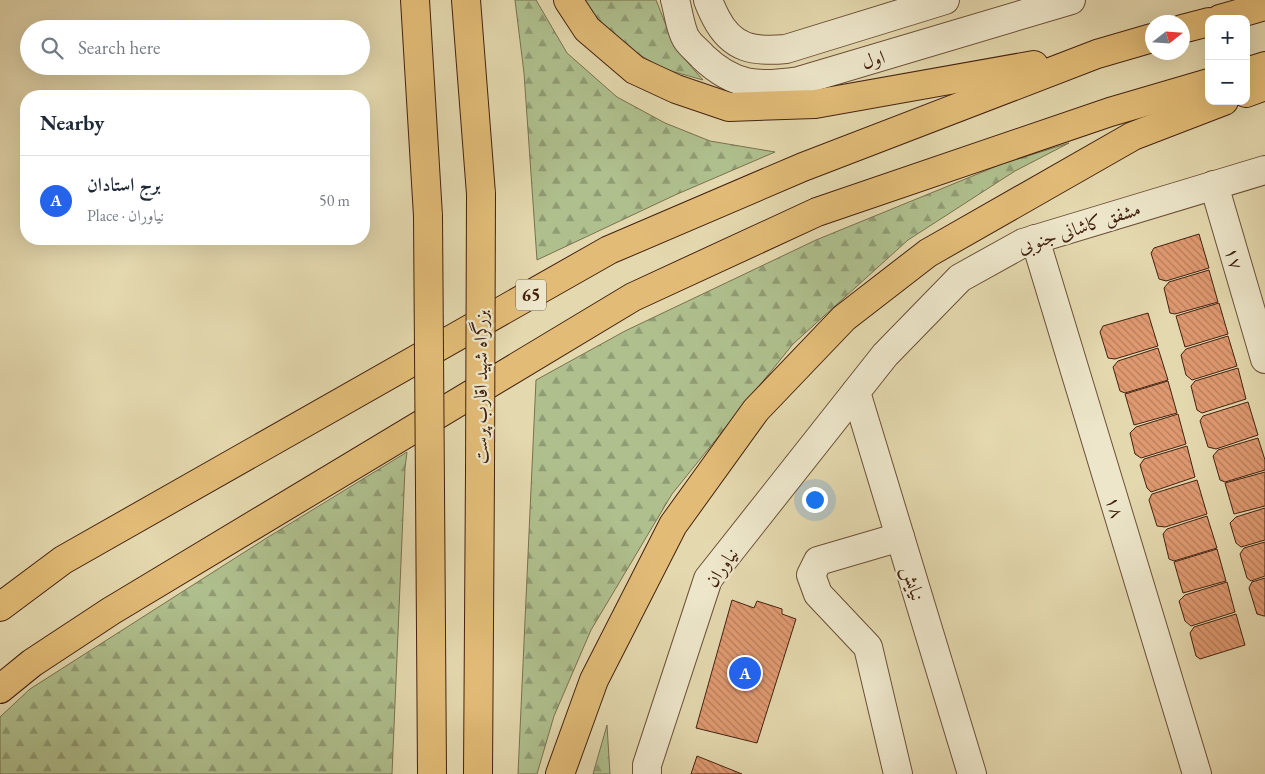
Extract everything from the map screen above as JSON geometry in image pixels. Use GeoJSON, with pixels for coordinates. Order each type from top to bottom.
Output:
{"type":"FeatureCollection","features":[{"type":"Feature","properties":{"kind":"highway"},"geometry":{"type":"LineString","coordinates":[[416,0],[428,216],[432,774]]}},
{"type":"Feature","properties":{"kind":"highway","name":"بزرگراه شهید اقارب پرست"},"geometry":{"type":"LineString","coordinates":[[466,0],[481,194],[478,774]]}},
{"type":"Feature","properties":{"kind":"highway"},"geometry":{"type":"LineString","coordinates":[[568,0],[587,29],[635,70],[676,89],[728,107],[815,104],[1097,54]]}},
{"type":"Feature","properties":{"kind":"highway"},"geometry":{"type":"LineString","coordinates":[[1234,15],[1265,6]]}},
{"type":"Feature","properties":{"kind":"highway"},"geometry":{"type":"LineString","coordinates":[[1190,27],[1205,23]]}},
{"type":"Feature","properties":{"kind":"highway","name":"65"},"geometry":{"type":"LineString","coordinates":[[0,607],[63,560],[609,250],[803,167],[1097,54],[1145,40]]}},
{"type":"Feature","properties":{"kind":"highway"},"geometry":{"type":"LineString","coordinates":[[1250,71],[1265,66]]}},
{"type":"Feature","properties":{"kind":"highway"},"geometry":{"type":"LineString","coordinates":[[0,689],[32,663],[110,610],[633,297],[817,212],[1110,112],[1205,84]]}},
{"type":"Feature","properties":{"kind":"highway"},"geometry":{"type":"LineString","coordinates":[[1250,92],[1265,86]]}},
{"type":"Feature","properties":{"kind":"highway"},"geometry":{"type":"LineString","coordinates":[[560,774],[594,680],[674,525],[756,410],[844,318],[928,254],[1133,136],[1214,105]]}},
{"type":"Feature","properties":{"kind":"highway"},"geometry":{"type":"LineString","coordinates":[[423,774],[431,667]]}},
{"type":"Feature","properties":{"kind":"street","name":"اول"},"geometry":{"type":"LineString","coordinates":[[675,0],[686,40],[708,61],[726,76],[746,82],[769,85],[799,81],[1071,0]]}},
{"type":"Feature","properties":{"kind":"street","name":"اول"},"geometry":{"type":"LineString","coordinates":[[708,0],[722,30],[735,42],[750,48],[768,51],[786,50],[945,0]]}},
{"type":"Feature","properties":{"kind":"street","name":"مشفق کاشانی جنوبی"},"geometry":{"type":"LineString","coordinates":[[856,392],[885,355],[960,278],[1023,243],[1265,170]]}},
{"type":"Feature","properties":{"kind":"street","name":"۱۷"},"geometry":{"type":"LineString","coordinates":[[1214,185],[1265,359]]}},
{"type":"Feature","properties":{"kind":"street","name":"۱۸"},"geometry":{"type":"LineString","coordinates":[[1035,239],[1196,774]]}},
{"type":"Feature","properties":{"kind":"street","name":"نیایش"},"geometry":{"type":"LineString","coordinates":[[856,392],[972,774]]}},
{"type":"Feature","properties":{"kind":"street","name":"نیاوران"},"geometry":{"type":"LineString","coordinates":[[647,774],[646,764],[708,579],[856,392]]}},
{"type":"Feature","properties":{"kind":"street"},"geometry":{"type":"LineString","coordinates":[[898,774],[868,647],[818,594],[812,575],[818,561],[900,537]]}},
{"type":"Feature","properties":{"kind":"green space"},"geometry":{"type":"Polygon","coordinates":[[[515,0],[536,0],[567,53],[617,97],[665,123],[710,141],[775,152],[675,195],[537,260],[524,73],[515,0]]]}},
{"type":"Feature","properties":{"kind":"green space"},"geometry":{"type":"Polygon","coordinates":[[[582,0],[656,0],[675,48],[703,80],[664,69],[616,41],[582,0]]]}},
{"type":"Feature","properties":{"kind":"green space"},"geometry":{"type":"Polygon","coordinates":[[[1069,143],[1015,171],[908,240],[793,344],[672,494],[591,630],[554,716],[537,774],[518,774],[536,380],[625,331],[816,240],[1002,164],[1069,143]]]}},
{"type":"Feature","properties":{"kind":"green space"},"geometry":{"type":"Polygon","coordinates":[[[407,452],[392,774],[0,774],[0,717],[30,689],[265,539],[407,452]]]}},
{"type":"Feature","properties":{"kind":"green space"},"geometry":{"type":"Polygon","coordinates":[[[607,725],[610,774],[593,774],[607,725]]]}},
{"type":"Feature","properties":{"kind":"building"},"geometry":{"type":"Polygon","coordinates":[[[1199,234],[1209,268],[1166,281],[1159,279],[1151,253],[1154,248],[1199,234]]]}},
{"type":"Feature","properties":{"kind":"building"},"geometry":{"type":"Polygon","coordinates":[[[1209,270],[1218,302],[1175,314],[1170,313],[1164,288],[1169,282],[1209,270]]]}},
{"type":"Feature","properties":{"kind":"building"},"geometry":{"type":"Polygon","coordinates":[[[1219,303],[1228,334],[1185,347],[1176,316],[1219,303]]]}},
{"type":"Feature","properties":{"kind":"building"},"geometry":{"type":"Polygon","coordinates":[[[1148,313],[1158,346],[1115,359],[1108,358],[1100,332],[1103,326],[1148,313]]]}},
{"type":"Feature","properties":{"kind":"building"},"geometry":{"type":"Polygon","coordinates":[[[1228,336],[1237,366],[1192,380],[1186,375],[1181,355],[1186,349],[1228,336]]]}},
{"type":"Feature","properties":{"kind":"building"},"geometry":{"type":"Polygon","coordinates":[[[1158,348],[1168,380],[1125,393],[1120,391],[1113,367],[1118,361],[1158,348]]]}},
{"type":"Feature","properties":{"kind":"building"},"geometry":{"type":"Polygon","coordinates":[[[1238,368],[1246,399],[1202,413],[1197,410],[1191,386],[1195,381],[1238,368]]]}},
{"type":"Feature","properties":{"kind":"building"},"geometry":{"type":"Polygon","coordinates":[[[1168,381],[1177,413],[1134,425],[1125,394],[1168,381]]]}},
{"type":"Feature","properties":{"kind":"building"},"geometry":{"type":"Polygon","coordinates":[[[1248,402],[1258,435],[1216,449],[1208,447],[1200,421],[1203,416],[1248,402]]]}},
{"type":"Feature","properties":{"kind":"building"},"geometry":{"type":"Polygon","coordinates":[[[1178,414],[1186,444],[1141,458],[1135,454],[1130,433],[1136,427],[1178,414]]]}},
{"type":"Feature","properties":{"kind":"building"},"geometry":{"type":"Polygon","coordinates":[[[1258,438],[1265,460],[1265,470],[1225,482],[1220,480],[1213,456],[1218,450],[1258,438]]]}},
{"type":"Feature","properties":{"kind":"building"},"geometry":{"type":"Polygon","coordinates":[[[1187,446],[1195,477],[1151,492],[1147,488],[1140,465],[1144,459],[1187,446]]]}},
{"type":"Feature","properties":{"kind":"building"},"geometry":{"type":"Polygon","coordinates":[[[1265,472],[1265,506],[1234,514],[1225,483],[1265,472]]]}},
{"type":"Feature","properties":{"kind":"building"},"geometry":{"type":"Polygon","coordinates":[[[1197,480],[1207,514],[1165,527],[1157,526],[1149,500],[1152,494],[1197,480]]]}},
{"type":"Feature","properties":{"kind":"building"},"geometry":{"type":"Polygon","coordinates":[[[1265,508],[1265,540],[1241,547],[1236,543],[1230,523],[1236,517],[1265,508]]]}},
{"type":"Feature","properties":{"kind":"building"},"geometry":{"type":"Polygon","coordinates":[[[1207,516],[1217,548],[1174,561],[1169,559],[1163,534],[1167,529],[1207,516]]]}},
{"type":"Feature","properties":{"kind":"building"},"geometry":{"type":"Polygon","coordinates":[[[1265,542],[1265,576],[1251,581],[1247,578],[1240,554],[1244,548],[1265,542]]]}},
{"type":"Feature","properties":{"kind":"building"},"geometry":{"type":"Polygon","coordinates":[[[1217,549],[1226,581],[1183,593],[1174,562],[1217,549]]]}},
{"type":"Feature","properties":{"kind":"building"},"geometry":{"type":"Polygon","coordinates":[[[1265,578],[1264,616],[1257,614],[1249,588],[1252,582],[1265,578]]]}},
{"type":"Feature","properties":{"kind":"building"},"geometry":{"type":"Polygon","coordinates":[[[1227,582],[1235,612],[1191,626],[1185,621],[1179,601],[1185,595],[1227,582]]]}},
{"type":"Feature","properties":{"kind":"building"},"geometry":{"type":"Polygon","coordinates":[[[732,600],[754,608],[757,601],[782,609],[782,614],[796,619],[757,743],[696,728],[732,600]]]}},
{"type":"Feature","properties":{"kind":"building"},"geometry":{"type":"Polygon","coordinates":[[[1236,614],[1245,645],[1200,659],[1196,656],[1190,633],[1194,627],[1236,614]]]}},
{"type":"Feature","properties":{"kind":"building"},"geometry":{"type":"Polygon","coordinates":[[[697,756],[742,774],[691,774],[697,756]]]}},
{"type":"Feature","properties":{"kind":"place","name":"برج استادان"},"geometry":{"type":"Point","coordinates":[745,673]}}]}
